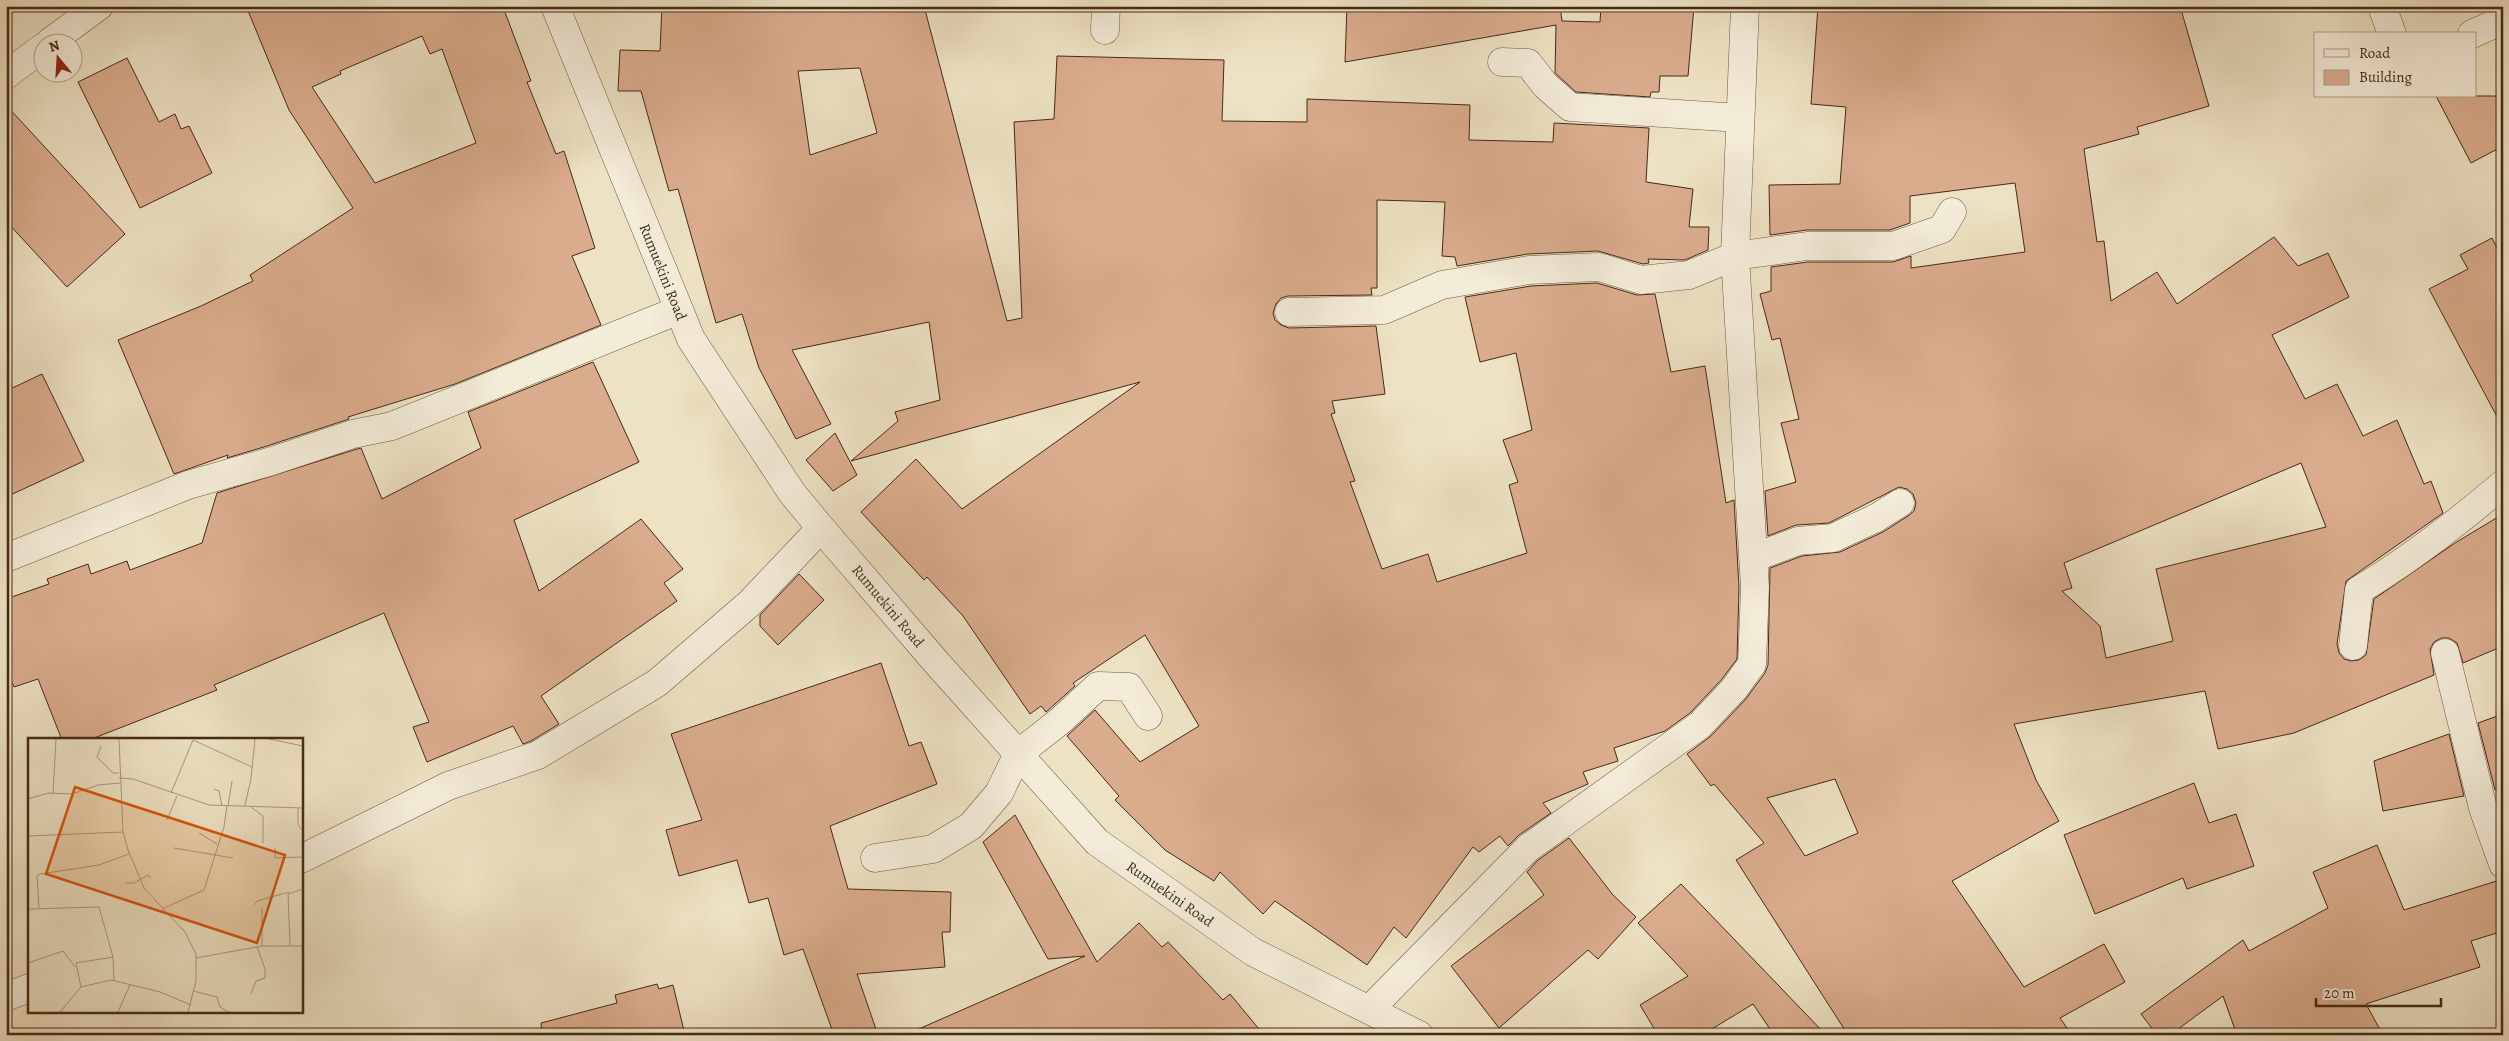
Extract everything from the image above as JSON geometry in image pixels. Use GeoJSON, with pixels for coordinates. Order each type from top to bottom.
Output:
{"type":"FeatureCollection","features":[{"type":"Feature","properties":{"kind":"street"},"geometry":{"type":"LineString","coordinates":[[64,32],[99,6]]}},
{"type":"Feature","properties":{"kind":"street","name":"Rumuekini Road"},"geometry":{"type":"LineString","coordinates":[[555,6],[691,339],[792,493],[936,662],[1097,842],[1253,952],[1419,1035]]}},
{"type":"Feature","properties":{"kind":"street"},"geometry":{"type":"LineString","coordinates":[[1369,1010],[1528,848],[1700,725],[1734,688],[1752,664],[1755,587],[1735,256],[1745,6]]}},
{"type":"Feature","properties":{"kind":"street"},"geometry":{"type":"LineString","coordinates":[[2382,6],[2391,32]]}},
{"type":"Feature","properties":{"kind":"street"},"geometry":{"type":"LineString","coordinates":[[2476,32],[2503,20]]}},
{"type":"Feature","properties":{"kind":"street"},"geometry":{"type":"LineString","coordinates":[[6,75],[32,56]]}},
{"type":"Feature","properties":{"kind":"street"},"geometry":{"type":"LineString","coordinates":[[1502,62],[1528,62],[1545,85],[1570,107],[1740,118]]}},
{"type":"Feature","properties":{"kind":"street"},"geometry":{"type":"LineString","coordinates":[[1289,312],[1384,310],[1442,285],[1530,270],[1599,267],[1641,280],[1689,275],[1735,256],[1807,246],[1894,246],[1942,229],[1952,212]]}},
{"type":"Feature","properties":{"kind":"street"},"geometry":{"type":"LineString","coordinates":[[6,558],[188,485],[272,461],[353,434],[392,426],[678,310]]}},
{"type":"Feature","properties":{"kind":"street"},"geometry":{"type":"LineString","coordinates":[[2353,646],[2359,590],[2396,568],[2453,527],[2503,484]]}},
{"type":"Feature","properties":{"kind":"street"},"geometry":{"type":"LineString","coordinates":[[1753,558],[1798,541],[1833,538],[1876,518],[1900,503]]}},
{"type":"Feature","properties":{"kind":"street"},"geometry":{"type":"LineString","coordinates":[[302,859],[448,786],[538,755],[657,683],[750,603],[822,528]]}},
{"type":"Feature","properties":{"kind":"street"},"geometry":{"type":"LineString","coordinates":[[2445,653],[2483,808],[2503,864]]}},
{"type":"Feature","properties":{"kind":"street"},"geometry":{"type":"LineString","coordinates":[[875,858],[932,850],[971,826],[999,793],[1018,754],[1060,721],[1098,686],[1129,687],[1148,716]]}},
{"type":"Feature","properties":{"kind":"street"},"geometry":{"type":"LineString","coordinates":[[6,997],[28,988]]}},
{"type":"Feature","properties":{"kind":"building"},"geometry":{"type":"Polygon","coordinates":[[[246,6],[503,7],[531,81],[527,82],[556,154],[564,151],[595,248],[572,256],[601,325],[455,384],[348,417],[349,419],[267,446],[227,458],[228,455],[174,474],[118,340],[201,306],[253,281],[250,275],[353,208],[289,110],[246,6]],[[422,36],[340,71],[341,74],[312,87],[375,183],[476,143],[442,49],[430,54],[422,36]]]}},
{"type":"Feature","properties":{"kind":"building"},"geometry":{"type":"Polygon","coordinates":[[[662,6],[924,6],[1007,321],[1022,318],[1014,122],[1054,119],[1057,56],[1224,60],[1222,121],[1307,122],[1307,99],[1470,105],[1469,140],[1553,142],[1554,123],[1649,128],[1646,182],[1693,189],[1689,227],[1709,227],[1708,250],[1685,260],[1648,259],[1649,263],[1643,264],[1598,251],[1528,254],[1457,266],[1455,257],[1442,256],[1445,202],[1377,200],[1377,288],[1371,288],[1372,295],[1288,296],[1281,298],[1276,304],[1273,313],[1275,320],[1289,328],[1376,326],[1385,394],[1332,401],[1335,413],[1331,414],[1355,481],[1350,482],[1382,569],[1428,554],[1437,582],[1527,553],[1509,485],[1518,482],[1503,440],[1532,430],[1516,353],[1480,362],[1465,297],[1531,286],[1597,283],[1637,295],[1655,294],[1671,372],[1705,366],[1726,503],[1734,500],[1739,587],[1737,659],[1722,679],[1690,713],[1665,731],[1614,748],[1618,761],[1583,772],[1588,784],[1543,803],[1551,813],[1519,835],[1508,846],[1500,836],[1479,852],[1473,847],[1406,938],[1394,927],[1367,965],[1275,901],[1263,914],[1220,872],[1214,881],[1165,850],[1115,800],[1119,796],[1067,736],[1095,710],[1140,762],[1199,726],[1145,635],[1073,683],[1075,686],[1046,712],[1041,706],[1030,714],[963,616],[927,577],[924,580],[861,512],[916,459],[962,509],[1140,382],[851,461],[898,421],[895,412],[940,400],[929,322],[792,350],[831,424],[796,439],[759,368],[742,314],[716,323],[678,189],[669,191],[641,91],[618,91],[620,50],[660,51],[662,6]],[[860,68],[798,71],[810,155],[877,133],[860,68]]]}},
{"type":"Feature","properties":{"kind":"building"},"geometry":{"type":"Polygon","coordinates":[[[1347,6],[1560,6],[1562,21],[1600,22],[1601,6],[1694,6],[1688,76],[1660,76],[1659,92],[1651,92],[1650,97],[1576,92],[1555,73],[1556,25],[1345,62],[1347,6]]]}},
{"type":"Feature","properties":{"kind":"building"},"geometry":{"type":"Polygon","coordinates":[[[1818,6],[2180,6],[2209,106],[2137,127],[2139,134],[2084,149],[2097,242],[2104,241],[2111,301],[2157,272],[2177,304],[2274,237],[2298,266],[2328,253],[2349,297],[2272,335],[2305,399],[2337,384],[2363,436],[2397,420],[2424,484],[2431,481],[2443,513],[2346,581],[2337,644],[2339,653],[2344,659],[2351,661],[2359,660],[2366,655],[2374,599],[2455,543],[2503,514],[2503,646],[2463,663],[2457,643],[2449,638],[2441,638],[2434,642],[2430,649],[2434,675],[2294,733],[2218,749],[2205,691],[2014,724],[2036,780],[2059,821],[1952,881],[2024,987],[2104,944],[2125,982],[2060,1018],[2072,1035],[1848,1035],[1736,860],[1764,843],[1714,784],[1711,786],[1687,754],[1711,736],[1745,700],[1765,673],[1768,665],[1770,568],[1802,556],[1840,552],[1883,532],[1908,516],[1914,511],[1916,503],[1913,494],[1907,489],[1899,487],[1829,523],[1796,525],[1768,536],[1765,491],[1796,482],[1781,423],[1799,419],[1780,338],[1772,340],[1760,294],[1771,291],[1771,267],[1808,262],[1893,262],[1911,256],[1911,268],[2025,252],[2015,183],[1910,196],[1910,223],[1890,230],[1807,230],[1770,235],[1769,185],[1840,184],[1846,107],[1811,104],[1818,6]],[[2301,463],[2064,563],[2072,588],[2062,591],[2100,626],[2106,658],[2173,641],[2156,569],[2326,527],[2301,463]],[[1835,779],[1767,798],[1805,856],[1858,833],[1835,779]]]}},
{"type":"Feature","properties":{"kind":"building"},"geometry":{"type":"Polygon","coordinates":[[[127,58],[159,122],[175,114],[181,129],[189,126],[212,173],[140,208],[78,82],[82,82],[82,80],[127,58]]]}},
{"type":"Feature","properties":{"kind":"building"},"geometry":{"type":"Polygon","coordinates":[[[2503,96],[2503,146],[2471,163],[2437,98],[2503,96]]]}},
{"type":"Feature","properties":{"kind":"building"},"geometry":{"type":"Polygon","coordinates":[[[6,105],[125,234],[67,287],[6,221],[6,105]]]}},
{"type":"Feature","properties":{"kind":"building"},"geometry":{"type":"Polygon","coordinates":[[[2492,238],[2499,252],[2503,251],[2503,428],[2429,289],[2468,269],[2460,255],[2492,238]]]}},
{"type":"Feature","properties":{"kind":"building"},"geometry":{"type":"Polygon","coordinates":[[[593,362],[639,462],[514,520],[539,591],[641,519],[683,569],[664,583],[677,601],[541,696],[559,724],[531,741],[523,744],[513,726],[427,762],[413,727],[429,722],[384,613],[214,685],[217,690],[94,738],[61,738],[38,679],[14,687],[6,666],[6,599],[49,584],[47,579],[88,564],[91,574],[127,561],[130,570],[202,543],[217,493],[357,449],[361,448],[382,499],[481,448],[468,412],[593,362]]]}},
{"type":"Feature","properties":{"kind":"building"},"geometry":{"type":"Polygon","coordinates":[[[42,374],[84,461],[6,497],[6,391],[42,374]]]}},
{"type":"Feature","properties":{"kind":"building"},"geometry":{"type":"Polygon","coordinates":[[[835,433],[857,475],[833,491],[806,460],[835,433]]]}},
{"type":"Feature","properties":{"kind":"building"},"geometry":{"type":"Polygon","coordinates":[[[799,574],[824,600],[778,645],[760,626],[760,615],[799,574]]]}},
{"type":"Feature","properties":{"kind":"building"},"geometry":{"type":"Polygon","coordinates":[[[881,663],[909,746],[921,742],[937,784],[830,826],[848,889],[951,892],[950,932],[942,932],[945,967],[857,974],[878,1035],[834,1035],[803,949],[784,955],[768,898],[749,903],[737,860],[679,876],[666,830],[702,820],[671,734],[881,663]]]}},
{"type":"Feature","properties":{"kind":"building"},"geometry":{"type":"Polygon","coordinates":[[[2503,714],[2503,789],[2495,790],[2478,723],[2503,714]]]}},
{"type":"Feature","properties":{"kind":"building"},"geometry":{"type":"Polygon","coordinates":[[[2449,734],[2464,796],[2383,811],[2374,761],[2449,734]]]}},
{"type":"Feature","properties":{"kind":"building"},"geometry":{"type":"Polygon","coordinates":[[[2194,783],[2209,823],[2236,814],[2254,866],[2187,889],[2183,878],[2095,914],[2064,835],[2194,783]]]}},
{"type":"Feature","properties":{"kind":"building"},"geometry":{"type":"Polygon","coordinates":[[[1015,815],[1097,962],[1139,923],[1162,947],[1168,942],[1223,1000],[1230,994],[1264,1035],[905,1035],[1085,956],[1048,959],[983,842],[1015,815]]]}},
{"type":"Feature","properties":{"kind":"building"},"geometry":{"type":"Polygon","coordinates":[[[1569,838],[1613,895],[1636,917],[1598,959],[1588,950],[1499,1028],[1451,966],[1544,895],[1527,872],[1538,860],[1569,838]]]}},
{"type":"Feature","properties":{"kind":"building"},"geometry":{"type":"Polygon","coordinates":[[[2377,845],[2404,910],[2503,879],[2503,931],[2471,941],[2480,967],[2366,1004],[2383,1035],[2237,1035],[2223,996],[2170,1035],[2157,1035],[2141,1014],[2243,940],[2249,951],[2328,908],[2313,872],[2377,845]]]}},
{"type":"Feature","properties":{"kind":"building"},"geometry":{"type":"Polygon","coordinates":[[[1681,884],[1826,1035],[1774,1035],[1753,1004],[1702,1035],[1658,1035],[1640,1005],[1688,976],[1638,923],[1681,884]]]}},
{"type":"Feature","properties":{"kind":"building"},"geometry":{"type":"Polygon","coordinates":[[[657,984],[659,989],[673,985],[685,1035],[542,1035],[541,1023],[617,1003],[615,995],[657,984]]]}}]}
